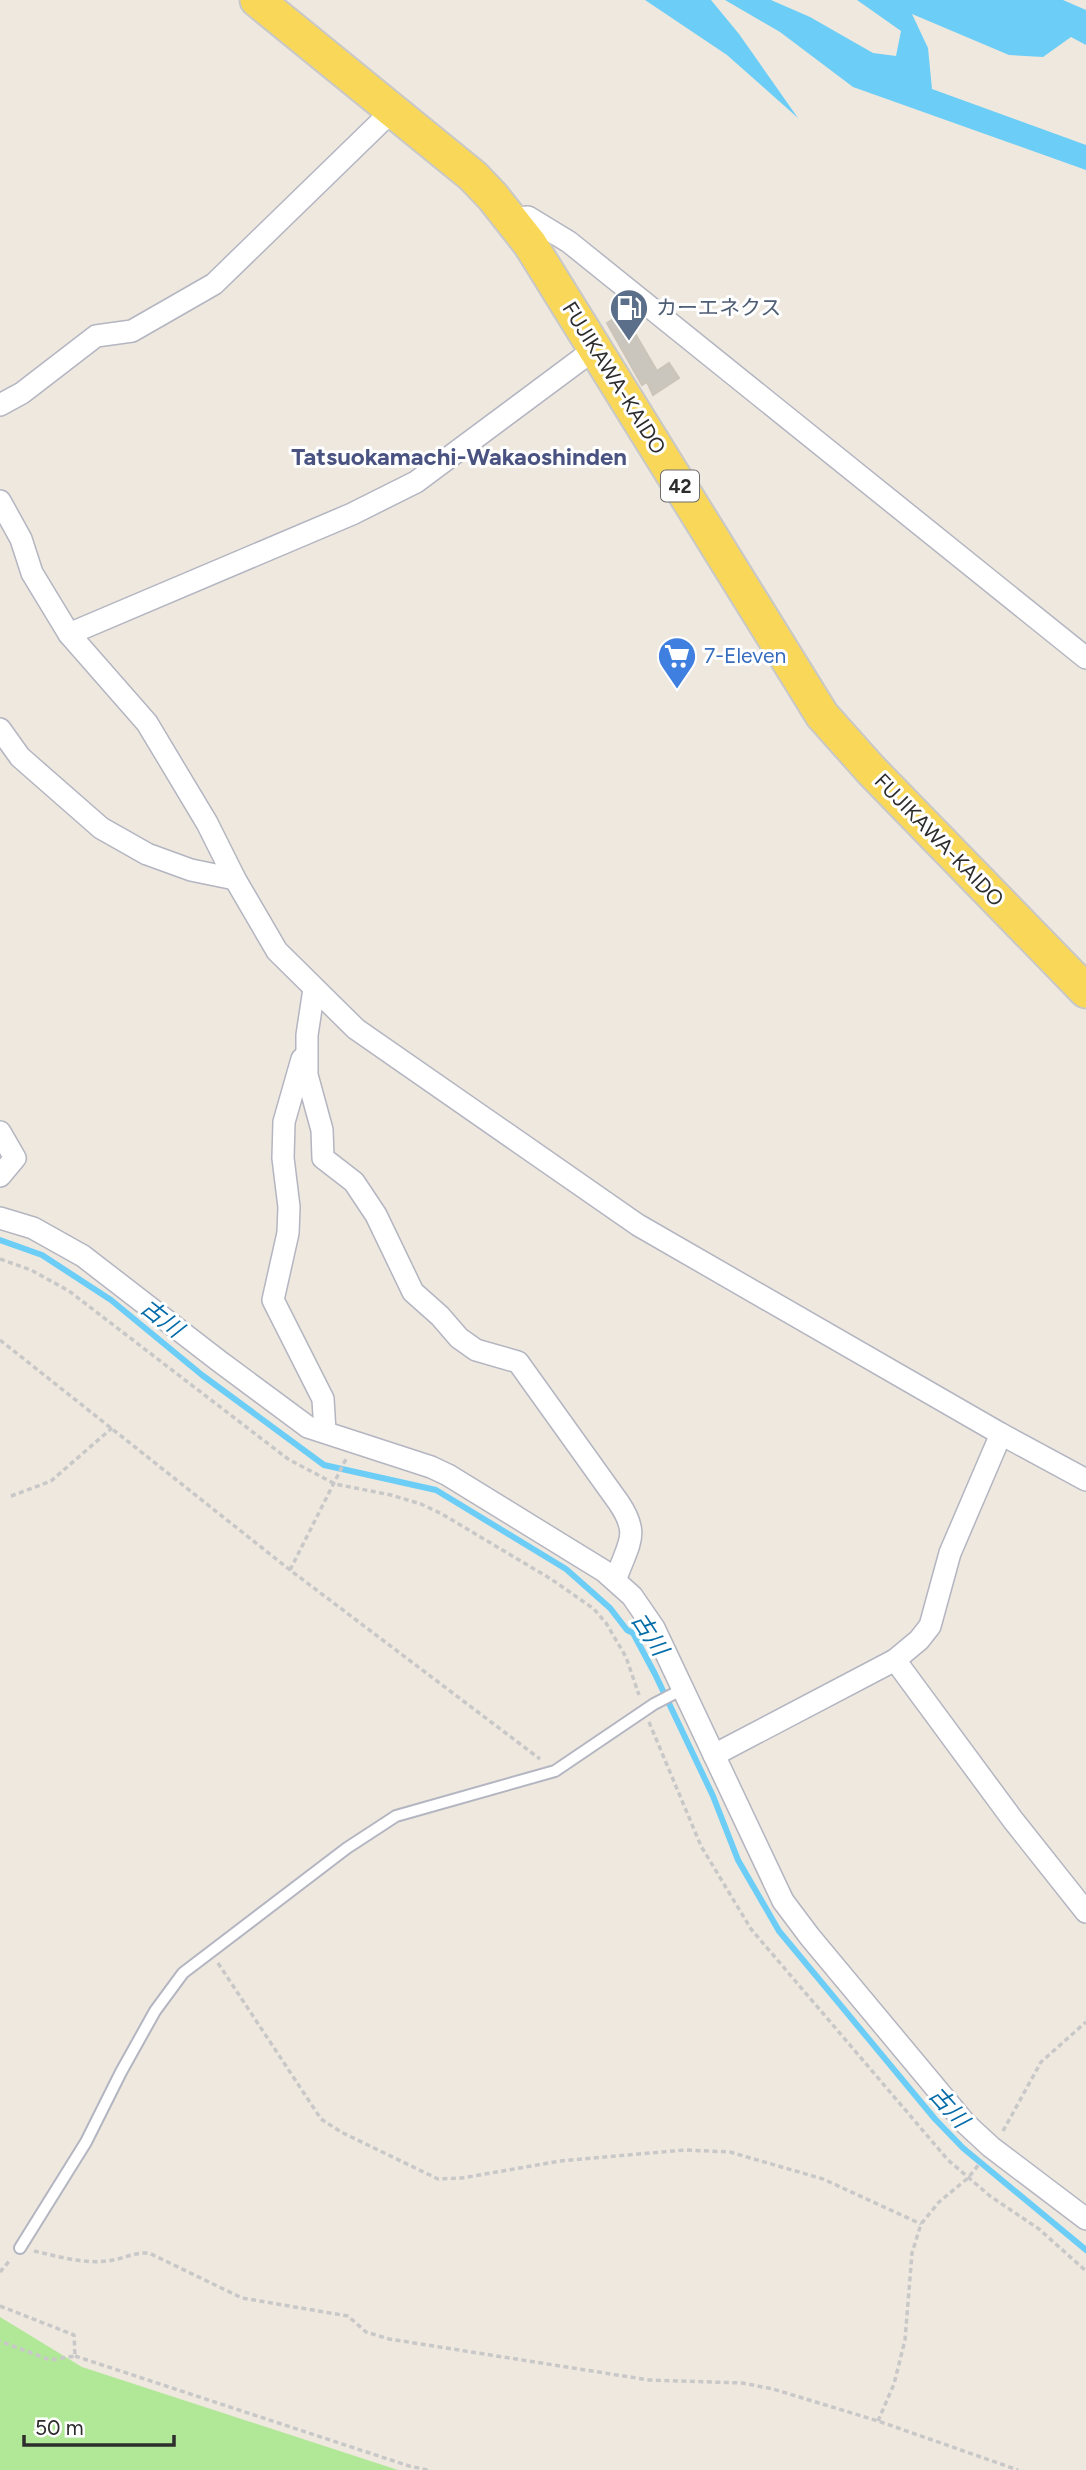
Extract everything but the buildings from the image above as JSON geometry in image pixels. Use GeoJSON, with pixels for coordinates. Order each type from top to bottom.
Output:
{"type":"FeatureCollection","features":[{"type":"Feature","properties":{"kind":"main road","name":"FUJIKAWA-KAIDO"},"geometry":{"type":"LineString","coordinates":[[257,0],[472,176],[511,219],[530,244],[596,348],[822,715],[871,770],[1086,991]]}},
{"type":"Feature","properties":{"kind":"street"},"geometry":{"type":"LineString","coordinates":[[0,405],[22,393],[96,336],[132,331],[214,284],[393,110]]}},
{"type":"Feature","properties":{"kind":"street"},"geometry":{"type":"LineString","coordinates":[[511,219],[528,217],[569,242],[1086,659]]}},
{"type":"Feature","properties":{"kind":"street"},"geometry":{"type":"LineString","coordinates":[[69,634],[352,514],[416,482],[596,348]]}},
{"type":"Feature","properties":{"kind":"street"},"geometry":{"type":"LineString","coordinates":[[0,501],[21,539],[32,573],[69,634],[147,723],[207,822],[235,879],[277,951],[356,1029],[402,1064],[638,1225],[1086,1480]]}},
{"type":"Feature","properties":{"kind":"street"},"geometry":{"type":"LineString","coordinates":[[0,729],[20,757],[101,828],[147,854],[191,870],[235,879]]}},
{"type":"Feature","properties":{"kind":"street"},"geometry":{"type":"LineString","coordinates":[[314,989],[307,1035],[284,1122],[283,1158],[289,1207],[288,1233],[273,1300],[323,1399],[325,1432]]}},
{"type":"Feature","properties":{"kind":"street"},"geometry":{"type":"LineString","coordinates":[[307,1035],[307,1075],[322,1130],[323,1158],[354,1182],[376,1215],[414,1292],[459,1338],[476,1350],[518,1362],[557,1416],[629,1518],[631,1538],[618,1573]]}},
{"type":"Feature","properties":{"kind":"street"},"geometry":{"type":"LineString","coordinates":[[0,1132],[15,1158],[0,1176]]}},
{"type":"Feature","properties":{"kind":"street"},"geometry":{"type":"LineString","coordinates":[[0,1217],[33,1228],[83,1255],[308,1427],[448,1475],[604,1571],[626,1590],[643,1611],[783,1901],[965,2123],[1086,2219]]}},
{"type":"Feature","properties":{"kind":"street"},"geometry":{"type":"LineString","coordinates":[[714,1755],[895,1660],[919,1640],[930,1626],[950,1553],[1001,1434]]}},
{"type":"Feature","properties":{"kind":"street"},"geometry":{"type":"LineString","coordinates":[[895,1660],[1013,1821],[1086,1912]]}},
{"type":"Feature","properties":{"kind":"lane"},"geometry":{"type":"LineString","coordinates":[[20,2248],[86,2142],[121,2071],[155,2011],[183,1973],[347,1848],[396,1816],[555,1771],[680,1690]]}},
{"type":"Feature","properties":{"kind":"path"},"geometry":{"type":"LineString","coordinates":[[0,1259],[31,1270],[69,1291],[288,1459],[335,1484],[391,1495],[442,1514],[551,1579],[594,1609],[606,1623],[626,1657],[649,1708],[701,1846],[751,1929],[948,2160],[968,2178],[1038,2229],[1086,2271]]}},
{"type":"Feature","properties":{"kind":"path"},"geometry":{"type":"LineString","coordinates":[[0,1340],[290,1570],[555,1771]]}},
{"type":"Feature","properties":{"kind":"path"},"geometry":{"type":"LineString","coordinates":[[11,1496],[51,1481],[113,1428]]}},
{"type":"Feature","properties":{"kind":"path"},"geometry":{"type":"LineString","coordinates":[[290,1570],[339,1476],[347,1454]]}},
{"type":"Feature","properties":{"kind":"path"},"geometry":{"type":"LineString","coordinates":[[211,1952],[321,2119],[341,2132],[438,2179],[462,2178],[561,2161],[685,2150],[730,2152],[823,2179],[921,2224]]}},
{"type":"Feature","properties":{"kind":"path"},"geometry":{"type":"LineString","coordinates":[[1000,2136],[1041,2062],[1086,2022]]}},
{"type":"Feature","properties":{"kind":"path"},"geometry":{"type":"LineString","coordinates":[[878,2421],[894,2384],[905,2340],[912,2253],[921,2224],[939,2202],[972,2173]]}},
{"type":"Feature","properties":{"kind":"path"},"geometry":{"type":"LineString","coordinates":[[20,2248],[92,2262],[108,2261],[136,2252],[149,2253],[242,2298],[348,2316],[366,2332],[389,2339],[649,2380],[742,2383],[773,2389],[878,2421],[1018,2470]]}},
{"type":"Feature","properties":{"kind":"path"},"geometry":{"type":"LineString","coordinates":[[0,2306],[74,2335],[75,2356]]}},
{"type":"Feature","properties":{"kind":"path"},"geometry":{"type":"LineString","coordinates":[[0,2341],[50,2360],[75,2356],[428,2470]]}},
{"type":"Feature","properties":{"kind":"green space"},"geometry":{"type":"Polygon","coordinates":[[[0,2317],[82,2367],[398,2470],[0,2470],[0,2317]]]}},
{"type":"Feature","properties":{"kind":"water"},"geometry":{"type":"Polygon","coordinates":[[[645,0],[711,0],[739,34],[798,118],[727,55],[645,0]]]}},
{"type":"Feature","properties":{"kind":"water"},"geometry":{"type":"Polygon","coordinates":[[[725,0],[771,0],[810,17],[873,53],[896,56],[901,31],[857,0],[1063,0],[1086,10],[1086,45],[1071,37],[1043,57],[1009,55],[912,14],[928,48],[932,89],[1086,145],[1086,170],[853,87],[780,32],[725,0]]]}},
{"type":"Feature","properties":{"kind":"waterway","name":"古川"},"geometry":{"type":"LineString","coordinates":[[0,1240],[42,1255],[111,1300],[202,1375],[324,1465],[436,1490],[566,1569],[610,1608],[627,1630],[633,1633],[655,1674],[713,1796],[738,1860],[779,1931],[935,2119],[963,2148],[1086,2250]]}},
{"type":"Feature","properties":{"kind":"place","name":"カーエネクス"},"geometry":{"type":"Point","coordinates":[629,342]}},
{"type":"Feature","properties":{"kind":"place","name":"7-Eleven"},"geometry":{"type":"Point","coordinates":[677,690]}},
{"type":"Feature","properties":{"kind":"district","name":"Tatsuokamachi-Wakaoshinden"},"geometry":{"type":"Point","coordinates":[459,457]}}]}
